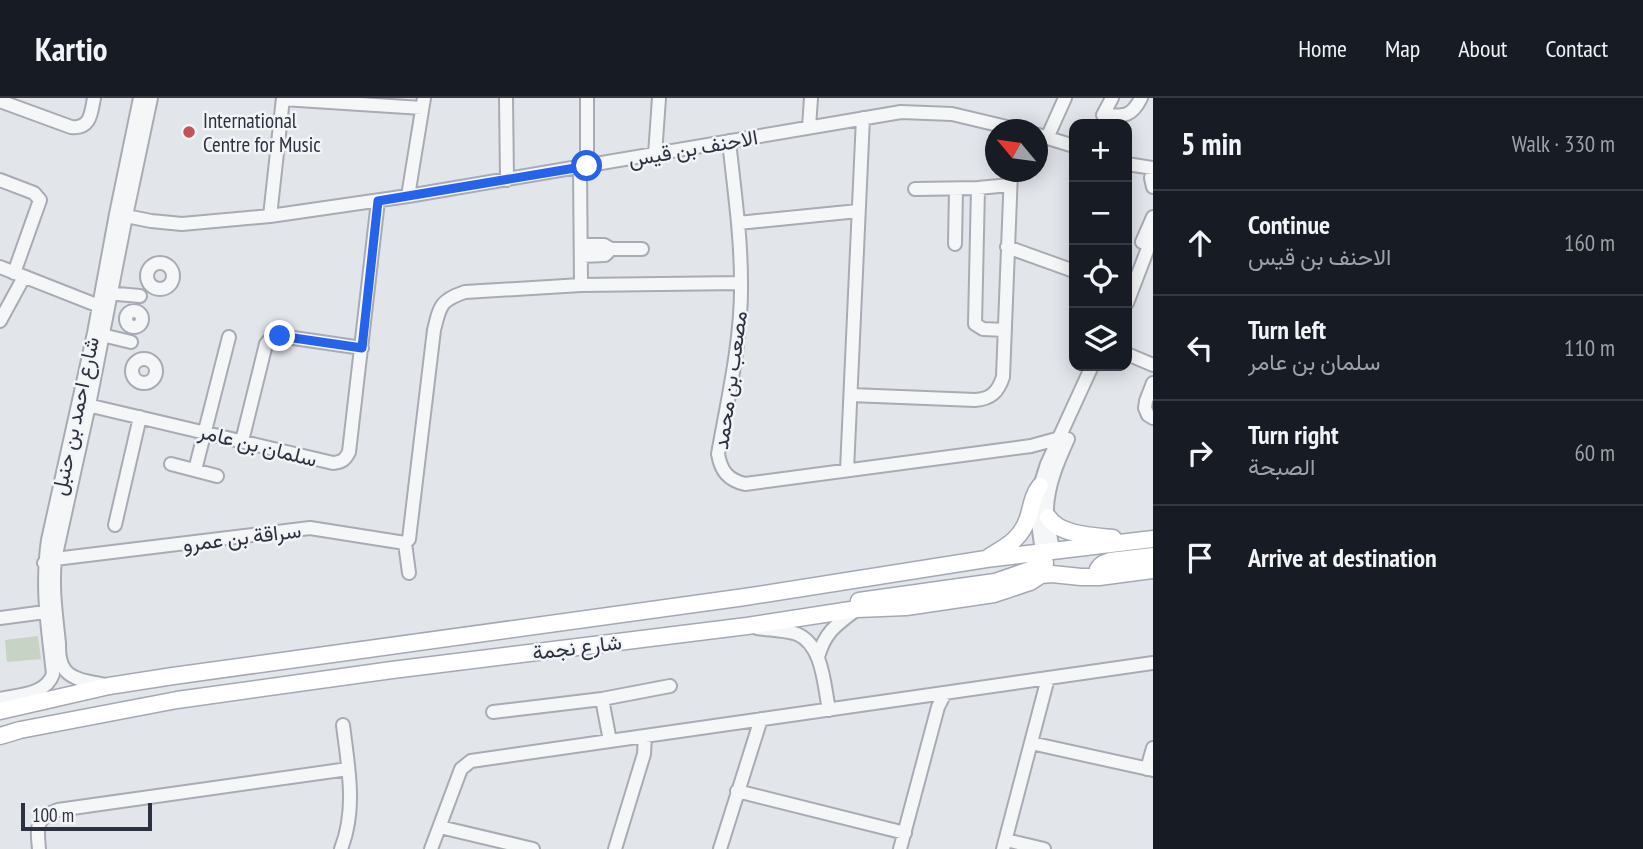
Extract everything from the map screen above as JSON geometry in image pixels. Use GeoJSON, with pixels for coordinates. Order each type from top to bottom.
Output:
{"type":"FeatureCollection","features":[{"type":"Feature","properties":{"kind":"main road"},"geometry":{"type":"LineString","coordinates":[[989,559],[1020,535],[1034,494],[1040,486]]}},
{"type":"Feature","properties":{"kind":"main road"},"geometry":{"type":"LineString","coordinates":[[1048,517],[1069,531],[1136,541]]}},
{"type":"Feature","properties":{"kind":"main road","name":"شارع نجمة"},"geometry":{"type":"LineString","coordinates":[[0,710],[109,686],[745,597],[989,559],[1047,561],[1153,539]]}},
{"type":"Feature","properties":{"kind":"main road"},"geometry":{"type":"LineString","coordinates":[[1100,576],[1098,569],[1110,561],[1153,556]]}},
{"type":"Feature","properties":{"kind":"main road"},"geometry":{"type":"LineString","coordinates":[[917,594],[927,586],[992,576],[998,571],[999,562],[989,559]]}},
{"type":"Feature","properties":{"kind":"main road"},"geometry":{"type":"LineString","coordinates":[[707,631],[717,624],[995,582],[1047,561]]}},
{"type":"Feature","properties":{"kind":"main road","name":"شارع نجمة"},"geometry":{"type":"LineString","coordinates":[[1047,561],[1082,577],[1153,570]]}},
{"type":"Feature","properties":{"kind":"main road","name":"شارع نجمة"},"geometry":{"type":"LineString","coordinates":[[0,736],[177,700],[747,626],[857,609],[906,607],[994,594],[1030,582],[1041,575],[1047,561]]}},
{"type":"Feature","properties":{"kind":"street"},"geometry":{"type":"LineString","coordinates":[[0,101],[78,128],[84,126],[88,120],[94,98]]}},
{"type":"Feature","properties":{"kind":"street","name":"شارع احمد بن حنبل"},"geometry":{"type":"LineString","coordinates":[[109,686],[78,679],[62,665],[48,540],[84,404],[99,334],[140,98]]}},
{"type":"Feature","properties":{"kind":"street","name":"شارع احمد بن حنبل"},"geometry":{"type":"LineString","coordinates":[[121,215],[150,98]]}},
{"type":"Feature","properties":{"kind":"street"},"geometry":{"type":"LineString","coordinates":[[270,216],[283,98],[423,103],[408,196]]}},
{"type":"Feature","properties":{"kind":"street"},"geometry":{"type":"LineString","coordinates":[[506,98],[507,180]]}},
{"type":"Feature","properties":{"kind":"street"},"geometry":{"type":"LineString","coordinates":[[581,285],[587,98]]}},
{"type":"Feature","properties":{"kind":"street"},"geometry":{"type":"LineString","coordinates":[[655,155],[659,98]]}},
{"type":"Feature","properties":{"kind":"street"},"geometry":{"type":"LineString","coordinates":[[809,127],[811,98]]}},
{"type":"Feature","properties":{"kind":"street"},"geometry":{"type":"LineString","coordinates":[[1048,126],[1065,98]]}},
{"type":"Feature","properties":{"kind":"street"},"geometry":{"type":"LineString","coordinates":[[1102,119],[1112,98]]}},
{"type":"Feature","properties":{"kind":"street"},"geometry":{"type":"LineString","coordinates":[[1107,119],[1124,116],[1135,108],[1141,98]]}},
{"type":"Feature","properties":{"kind":"street","name":"الاحنف بن قيس"},"geometry":{"type":"LineString","coordinates":[[121,215],[181,223],[270,216],[507,180],[901,112],[952,114],[985,122]]}},
{"type":"Feature","properties":{"kind":"street"},"geometry":{"type":"LineString","coordinates":[[847,470],[863,118]]}},
{"type":"Feature","properties":{"kind":"street"},"geometry":{"type":"LineString","coordinates":[[1048,138],[1069,144]]}},
{"type":"Feature","properties":{"kind":"street","name":"مصعب بن محمد"},"geometry":{"type":"LineString","coordinates":[[729,141],[741,283],[735,355],[719,454],[722,470],[728,477],[745,484],[1031,446],[1060,438]]}},
{"type":"Feature","properties":{"kind":"street"},"geometry":{"type":"LineString","coordinates":[[1132,166],[1152,176]]}},
{"type":"Feature","properties":{"kind":"street"},"geometry":{"type":"LineString","coordinates":[[0,180],[34,193],[40,200],[19,275],[0,321]]}},
{"type":"Feature","properties":{"kind":"street"},"geometry":{"type":"LineString","coordinates":[[851,395],[985,400],[1000,387],[1003,377],[1010,182]]}},
{"type":"Feature","properties":{"kind":"street"},"geometry":{"type":"LineString","coordinates":[[915,189],[1010,185]]}},
{"type":"Feature","properties":{"kind":"street"},"geometry":{"type":"LineString","coordinates":[[978,188],[975,324],[983,329],[1005,330]]}},
{"type":"Feature","properties":{"kind":"street"},"geometry":{"type":"LineString","coordinates":[[955,244],[956,189]]}},
{"type":"Feature","properties":{"kind":"street","name":"سلمان بن عامر"},"geometry":{"type":"LineString","coordinates":[[84,404],[333,463],[342,461],[349,452],[378,201]]}},
{"type":"Feature","properties":{"kind":"street"},"geometry":{"type":"LineString","coordinates":[[738,223],[858,211]]}},
{"type":"Feature","properties":{"kind":"street"},"geometry":{"type":"LineString","coordinates":[[1132,266],[1153,217]]}},
{"type":"Feature","properties":{"kind":"street"},"geometry":{"type":"LineString","coordinates":[[1132,290],[1153,236]]}},
{"type":"Feature","properties":{"kind":"street"},"geometry":{"type":"LineString","coordinates":[[1007,247],[1069,269]]}},
{"type":"Feature","properties":{"kind":"street"},"geometry":{"type":"LineString","coordinates":[[581,251],[605,255],[611,248],[642,249]]}},
{"type":"Feature","properties":{"kind":"street"},"geometry":{"type":"LineString","coordinates":[[0,267],[99,306]]}},
{"type":"Feature","properties":{"kind":"street"},"geometry":{"type":"LineString","coordinates":[[137,361],[131,342],[133,327],[139,326],[142,321],[142,315],[138,311],[139,296],[150,283]]}},
{"type":"Feature","properties":{"kind":"street"},"geometry":{"type":"LineString","coordinates":[[409,573],[405,542],[409,539],[434,330],[443,302],[465,292],[581,285],[741,283]]}},
{"type":"Feature","properties":{"kind":"street"},"geometry":{"type":"LineString","coordinates":[[107,293],[139,296]]}},
{"type":"Feature","properties":{"kind":"street","name":"شارع احمد بن حنبل"},"geometry":{"type":"LineString","coordinates":[[99,334],[99,306],[107,293]]}},
{"type":"Feature","properties":{"kind":"street"},"geometry":{"type":"LineString","coordinates":[[99,334],[131,342]]}},
{"type":"Feature","properties":{"kind":"street"},"geometry":{"type":"LineString","coordinates":[[195,470],[229,337]]}},
{"type":"Feature","properties":{"kind":"street"},"geometry":{"type":"LineString","coordinates":[[242,441],[266,344],[272,337],[362,348]]}},
{"type":"Feature","properties":{"kind":"street"},"geometry":{"type":"LineString","coordinates":[[1132,356],[1153,365]]}},
{"type":"Feature","properties":{"kind":"street"},"geometry":{"type":"LineString","coordinates":[[1047,561],[1037,509],[1040,486],[1090,371]]}},
{"type":"Feature","properties":{"kind":"street"},"geometry":{"type":"LineString","coordinates":[[1047,561],[1048,497],[1055,471],[1099,371]]}},
{"type":"Feature","properties":{"kind":"street"},"geometry":{"type":"LineString","coordinates":[[1153,383],[1145,408],[1153,418]]}},
{"type":"Feature","properties":{"kind":"street"},"geometry":{"type":"LineString","coordinates":[[115,526],[140,417]]}},
{"type":"Feature","properties":{"kind":"street"},"geometry":{"type":"LineString","coordinates":[[1031,446],[1048,464]]}},
{"type":"Feature","properties":{"kind":"street"},"geometry":{"type":"LineString","coordinates":[[171,464],[217,476]]}},
{"type":"Feature","properties":{"kind":"street","name":"سراقة بن عمرو"},"geometry":{"type":"LineString","coordinates":[[50,561],[310,528],[405,542]]}},
{"type":"Feature","properties":{"kind":"street","name":"شارع احمد بن حنبل"},"geometry":{"type":"LineString","coordinates":[[0,699],[41,690],[51,681],[45,612],[50,561]]}},
{"type":"Feature","properties":{"kind":"street"},"geometry":{"type":"LineString","coordinates":[[818,657],[822,643],[831,630],[857,609]]}},
{"type":"Feature","properties":{"kind":"street"},"geometry":{"type":"LineString","coordinates":[[0,618],[45,612]]}},
{"type":"Feature","properties":{"kind":"street"},"geometry":{"type":"LineString","coordinates":[[747,626],[798,635],[810,644],[818,657],[830,710]]}},
{"type":"Feature","properties":{"kind":"street"},"geometry":{"type":"LineString","coordinates":[[432,849],[461,769],[471,761],[1153,663]]}},
{"type":"Feature","properties":{"kind":"street"},"geometry":{"type":"LineString","coordinates":[[1044,849],[1005,845],[1048,678]]}},
{"type":"Feature","properties":{"kind":"street"},"geometry":{"type":"LineString","coordinates":[[493,712],[602,699],[670,686]]}},
{"type":"Feature","properties":{"kind":"street"},"geometry":{"type":"LineString","coordinates":[[900,849],[938,707],[945,693]]}},
{"type":"Feature","properties":{"kind":"street"},"geometry":{"type":"LineString","coordinates":[[602,699],[610,741]]}},
{"type":"Feature","properties":{"kind":"street"},"geometry":{"type":"LineString","coordinates":[[720,849],[761,719]]}},
{"type":"Feature","properties":{"kind":"street"},"geometry":{"type":"LineString","coordinates":[[341,849],[350,817],[351,802],[343,725]]}},
{"type":"Feature","properties":{"kind":"street"},"geometry":{"type":"LineString","coordinates":[[615,849],[643,754],[645,736]]}},
{"type":"Feature","properties":{"kind":"street"},"geometry":{"type":"LineString","coordinates":[[1031,743],[1150,769],[1153,748]]}},
{"type":"Feature","properties":{"kind":"street"},"geometry":{"type":"LineString","coordinates":[[39,849],[37,829],[40,819],[58,810],[348,769]]}},
{"type":"Feature","properties":{"kind":"street"},"geometry":{"type":"LineString","coordinates":[[737,791],[905,833]]}},
{"type":"Feature","properties":{"kind":"street"},"geometry":{"type":"LineString","coordinates":[[440,827],[533,849]]}},
{"type":"Feature","properties":{"kind":"green space"},"geometry":{"type":"Polygon","coordinates":[[[38,636],[41,659],[7,662],[5,640],[38,636]]]}},
{"type":"Feature","properties":{"kind":"place","name":"International Centre for Music"},"geometry":{"type":"Point","coordinates":[189,132]}},
{"type":"Feature","properties":{"kind":"route"},"geometry":{"type":"LineString","coordinates":[[280,336],[362,348],[378,201],[587,166]]}}]}
